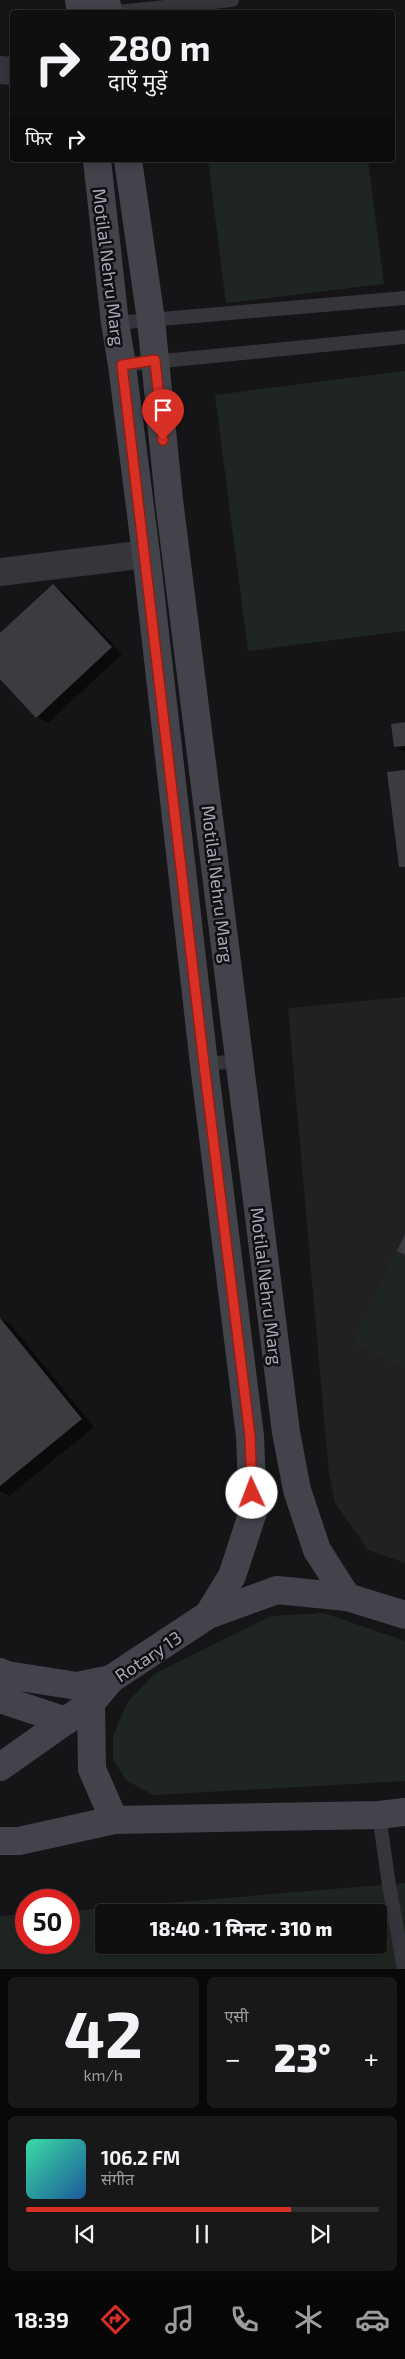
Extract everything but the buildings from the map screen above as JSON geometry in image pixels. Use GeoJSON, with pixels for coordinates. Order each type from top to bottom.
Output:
{"type":"FeatureCollection","features":[{"type":"Feature","properties":{"kind":"main road","name":"Motilal Nehru Marg"},"geometry":{"type":"LineString","coordinates":[[97,162],[115,323],[146,554],[204,1064],[250,1436],[253,1512],[232,1576],[208,1615]]}},
{"type":"Feature","properties":{"kind":"main road","name":"Motilal Nehru Marg"},"geometry":{"type":"LineString","coordinates":[[128,162],[151,320],[169,500],[241,1062],[251,1165],[283,1412],[297,1490],[317,1550],[347,1597]]}},
{"type":"Feature","properties":{"kind":"main road","name":"Rotary 13"},"geometry":{"type":"LineString","coordinates":[[0,1767],[91,1703],[111,1679],[208,1615],[277,1590],[347,1597],[405,1615]]}},
{"type":"Feature","properties":{"kind":"main road"},"geometry":{"type":"LineString","coordinates":[[0,1672],[77,1686],[111,1679]]}},
{"type":"Feature","properties":{"kind":"main road"},"geometry":{"type":"LineString","coordinates":[[0,1699],[66,1721]]}},
{"type":"Feature","properties":{"kind":"main road"},"geometry":{"type":"LineString","coordinates":[[91,1703],[92,1769],[114,1820]]}},
{"type":"Feature","properties":{"kind":"main road"},"geometry":{"type":"LineString","coordinates":[[6,1844],[114,1820],[392,1814]]}},
{"type":"Feature","properties":{"kind":"street"},"geometry":{"type":"LineString","coordinates":[[0,572],[146,554]]}},
{"type":"Feature","properties":{"kind":"lane"},"geometry":{"type":"LineString","coordinates":[[137,10],[232,0]]}},
{"type":"Feature","properties":{"kind":"lane"},"geometry":{"type":"LineString","coordinates":[[115,323],[405,298]]}},
{"type":"Feature","properties":{"kind":"lane"},"geometry":{"type":"LineString","coordinates":[[122,365],[155,360],[405,337]]}},
{"type":"Feature","properties":{"kind":"lane"},"geometry":{"type":"LineString","coordinates":[[204,1064],[241,1062]]}},
{"type":"Feature","properties":{"kind":"lane"},"geometry":{"type":"LineString","coordinates":[[392,1814],[388,1885],[404,1969]]}},
{"type":"Feature","properties":{"kind":"shaded area"},"geometry":{"type":"Polygon","coordinates":[[[208,162],[368,162],[384,284],[226,303],[208,162]]]}},
{"type":"Feature","properties":{"kind":"shaded area"},"geometry":{"type":"Polygon","coordinates":[[[405,371],[405,631],[248,651],[215,395],[405,371]]]}},
{"type":"Feature","properties":{"kind":"shaded area"},"geometry":{"type":"Polygon","coordinates":[[[405,997],[405,1563],[368,1550],[335,1503],[329,1475],[288,1008],[405,997]]]}},
{"type":"Feature","properties":{"kind":"shaded area"},"geometry":{"type":"Polygon","coordinates":[[[397,1251],[405,1255],[405,1368],[353,1343],[397,1251]]]}},
{"type":"Feature","properties":{"kind":"shaded area"},"geometry":{"type":"Polygon","coordinates":[[[324,1613],[405,1641],[405,1781],[153,1795],[126,1780],[113,1760],[113,1736],[127,1703],[154,1674],[271,1616],[324,1613]]]}},
{"type":"Feature","properties":{"kind":"shaded area"},"geometry":{"type":"Polygon","coordinates":[[[405,1883],[405,1969],[0,1969],[0,1916],[15,1915],[15,1954],[80,1954],[80,1910],[95,1909],[95,1954],[387,1954],[387,1904],[153,1904],[405,1883]]]}},
{"type":"Feature","properties":{"kind":"route"},"geometry":{"type":"LineString","coordinates":[[163,440],[155,360],[122,365],[146,554],[204,1064],[250,1436],[252,1493]]}}]}
